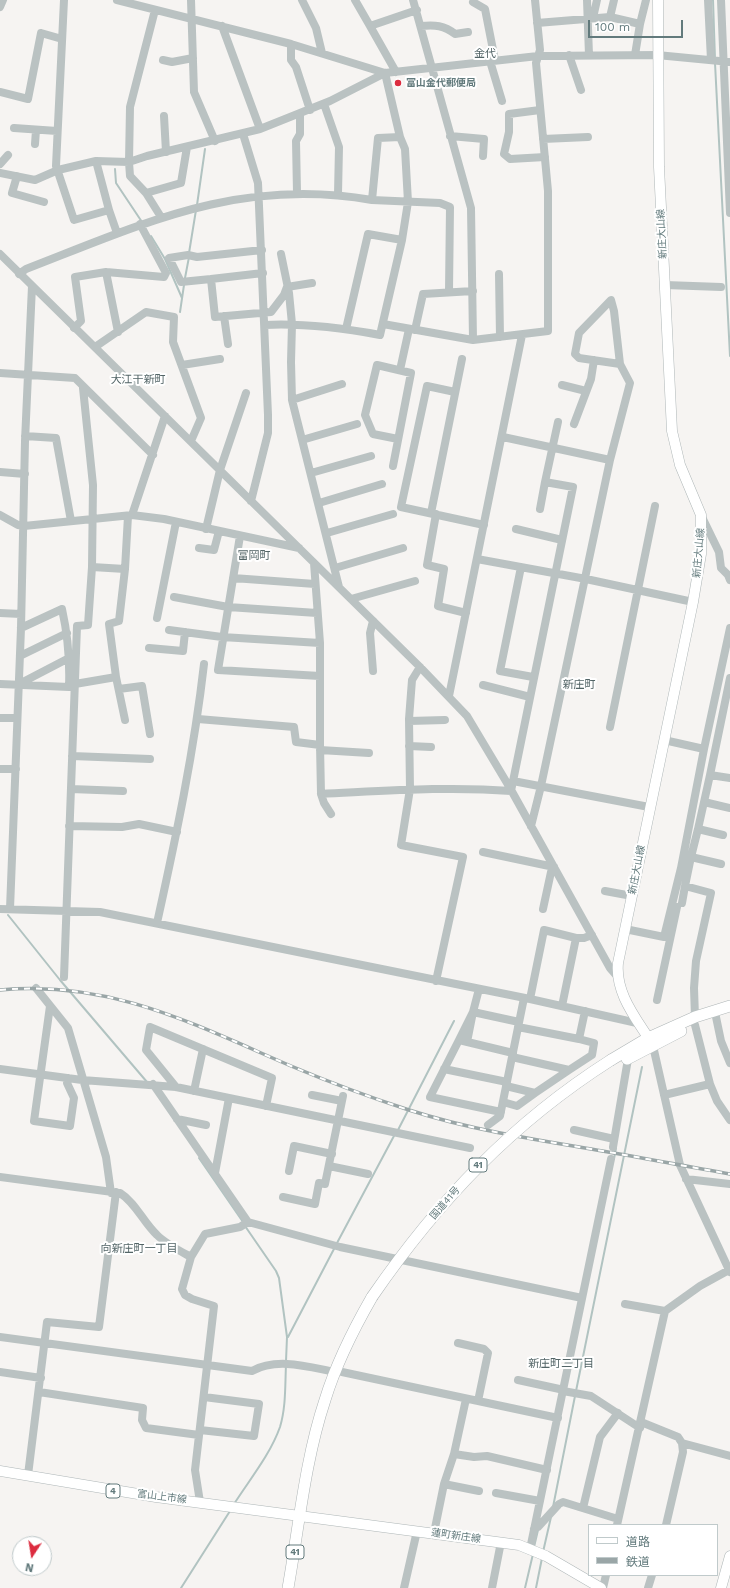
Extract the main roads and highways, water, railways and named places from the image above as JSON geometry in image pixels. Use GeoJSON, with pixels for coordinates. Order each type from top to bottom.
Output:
{"type":"FeatureCollection","features":[{"type":"Feature","properties":{"kind":"highway","name":"国道41号"},"geometry":{"type":"LineString","coordinates":[[288,1588],[319,1420],[354,1329],[375,1299],[394,1266],[476,1168],[506,1139],[542,1108],[578,1081],[650,1042],[730,1006]]}},
{"type":"Feature","properties":{"kind":"highway","name":"国道41号"},"geometry":{"type":"LineString","coordinates":[[695,1021],[730,1013]]}},
{"type":"Feature","properties":{"kind":"highway","name":"国道41号"},"geometry":{"type":"LineString","coordinates":[[613,1063],[628,1059],[650,1042]]}},
{"type":"Feature","properties":{"kind":"main road","name":"新庄大山線"},"geometry":{"type":"LineString","coordinates":[[650,1042],[637,1023],[617,976],[649,807],[693,602],[701,554],[701,515],[680,465],[674,444],[670,400],[659,167],[657,55],[658,0]]}},
{"type":"Feature","properties":{"kind":"main road","name":"富山上市線"},"geometry":{"type":"LineString","coordinates":[[0,1471],[107,1490],[301,1515]]}},
{"type":"Feature","properties":{"kind":"main road","name":"蓮町新庄線"},"geometry":{"type":"LineString","coordinates":[[301,1515],[501,1542],[531,1549],[602,1588]]}},
{"type":"Feature","properties":{"kind":"main road"},"geometry":{"type":"LineString","coordinates":[[721,1588],[730,1556]]}},
{"type":"Feature","properties":{"kind":"waterway"},"geometry":{"type":"LineString","coordinates":[[713,0],[715,59]]}},
{"type":"Feature","properties":{"kind":"waterway"},"geometry":{"type":"LineString","coordinates":[[715,63],[730,356]]}},
{"type":"Feature","properties":{"kind":"waterway"},"geometry":{"type":"LineString","coordinates":[[197,205],[205,149]]}},
{"type":"Feature","properties":{"kind":"waterway"},"geometry":{"type":"LineString","coordinates":[[115,169],[116,183],[142,222]]}},
{"type":"Feature","properties":{"kind":"waterway"},"geometry":{"type":"LineString","coordinates":[[189,253],[196,210]]}},
{"type":"Feature","properties":{"kind":"waterway"},"geometry":{"type":"LineString","coordinates":[[151,236],[165,259],[182,298]]}},
{"type":"Feature","properties":{"kind":"waterway"},"geometry":{"type":"LineString","coordinates":[[185,278],[189,257]]}},
{"type":"Feature","properties":{"kind":"waterway"},"geometry":{"type":"LineString","coordinates":[[180,312],[184,285]]}},
{"type":"Feature","properties":{"kind":"waterway"},"geometry":{"type":"LineString","coordinates":[[8,915],[60,980],[147,1082]]}},
{"type":"Feature","properties":{"kind":"waterway"},"geometry":{"type":"LineString","coordinates":[[398,1130],[454,1021]]}},
{"type":"Feature","properties":{"kind":"waterway"},"geometry":{"type":"LineString","coordinates":[[576,1391],[642,1067]]}},
{"type":"Feature","properties":{"kind":"waterway"},"geometry":{"type":"LineString","coordinates":[[337,1243],[395,1134]]}},
{"type":"Feature","properties":{"kind":"waterway"},"geometry":{"type":"LineString","coordinates":[[614,1159],[616,1148]]}},
{"type":"Feature","properties":{"kind":"waterway"},"geometry":{"type":"LineString","coordinates":[[199,1158],[243,1222]]}},
{"type":"Feature","properties":{"kind":"waterway"},"geometry":{"type":"LineString","coordinates":[[245,1226],[276,1271],[279,1278],[287,1337],[286,1361]]}},
{"type":"Feature","properties":{"kind":"waterway"},"geometry":{"type":"LineString","coordinates":[[288,1337],[335,1247]]}},
{"type":"Feature","properties":{"kind":"waterway"},"geometry":{"type":"LineString","coordinates":[[234,1504],[271,1447],[280,1427],[284,1404],[286,1365]]}},
{"type":"Feature","properties":{"kind":"waterway"},"geometry":{"type":"LineString","coordinates":[[553,1507],[575,1396]]}},
{"type":"Feature","properties":{"kind":"waterway"},"geometry":{"type":"LineString","coordinates":[[181,1588],[230,1511]]}},
{"type":"Feature","properties":{"kind":"waterway"},"geometry":{"type":"LineString","coordinates":[[543,1552],[551,1517]]}},
{"type":"Feature","properties":{"kind":"waterway"},"geometry":{"type":"LineString","coordinates":[[534,1547],[538,1530]]}},
{"type":"Feature","properties":{"kind":"waterway"},"geometry":{"type":"LineString","coordinates":[[525,1588],[533,1554]]}},
{"type":"Feature","properties":{"kind":"waterway"},"geometry":{"type":"LineString","coordinates":[[536,1588],[542,1558]]}},
{"type":"Feature","properties":{"kind":"railway"},"geometry":{"type":"LineString","coordinates":[[0,990],[40,989],[79,992],[115,999],[150,1008],[185,1021],[334,1084],[431,1117],[522,1137],[730,1174]]}},
{"type":"Feature","properties":{"kind":"place","name":"富山金代郵便局"},"geometry":{"type":"Point","coordinates":[398,83]}},
{"type":"Feature","properties":{"kind":"district","name":"金代"},"geometry":{"type":"Point","coordinates":[485,54]}},
{"type":"Feature","properties":{"kind":"district","name":"大江干新町"},"geometry":{"type":"Point","coordinates":[138,380]}},
{"type":"Feature","properties":{"kind":"district","name":"富岡町"},"geometry":{"type":"Point","coordinates":[254,556]}},
{"type":"Feature","properties":{"kind":"district","name":"新庄町"},"geometry":{"type":"Point","coordinates":[579,685]}},
{"type":"Feature","properties":{"kind":"district","name":"向新庄町一丁目"},"geometry":{"type":"Point","coordinates":[139,1249]}},
{"type":"Feature","properties":{"kind":"district","name":"新庄町二丁目"},"geometry":{"type":"Point","coordinates":[561,1364]}}]}
